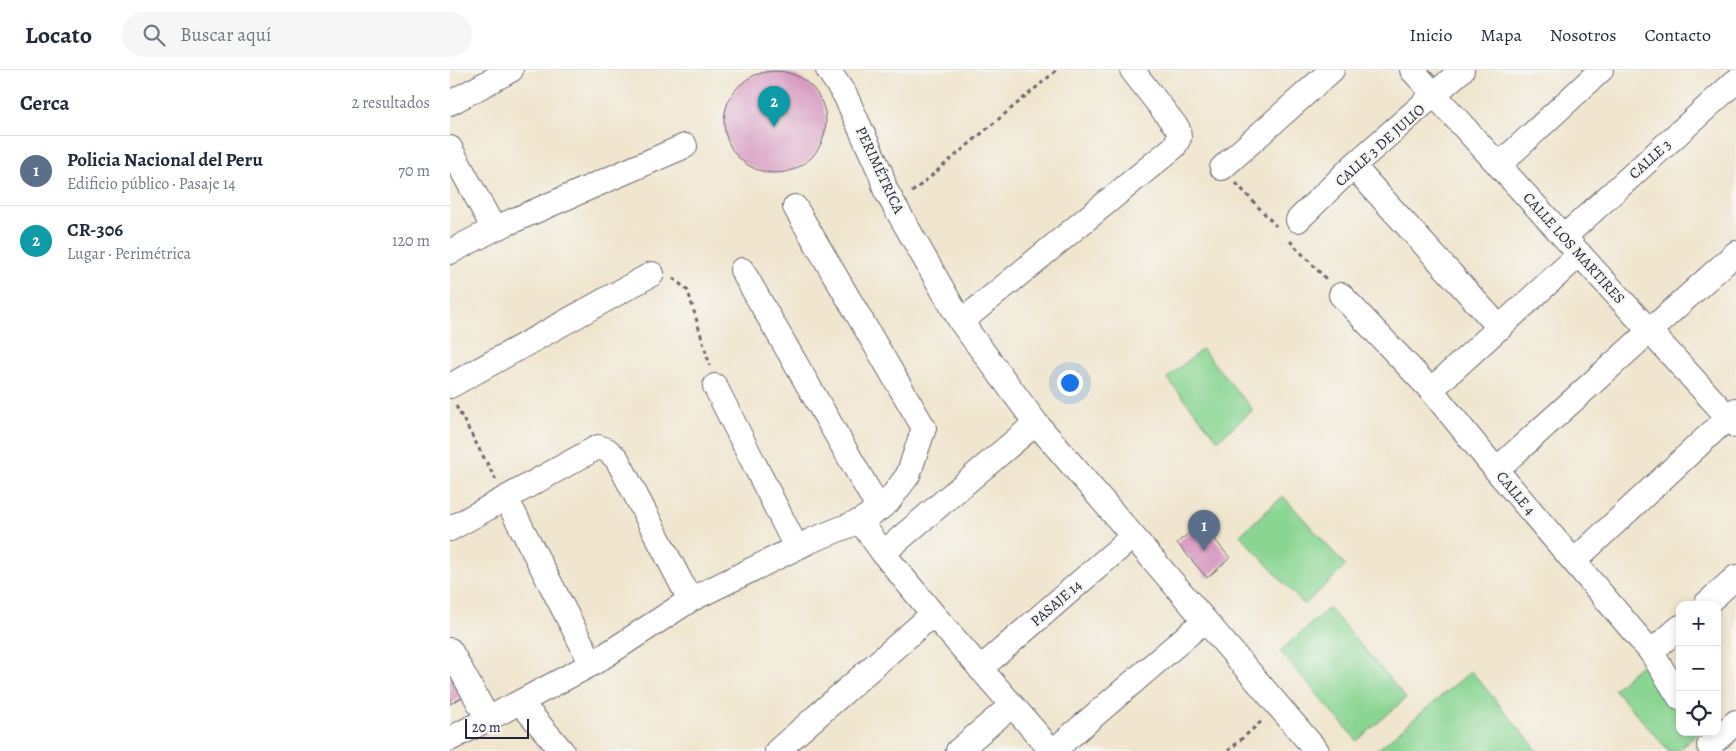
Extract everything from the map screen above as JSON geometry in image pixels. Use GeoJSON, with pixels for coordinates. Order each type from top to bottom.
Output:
{"type":"FeatureCollection","features":[{"type":"Feature","properties":{"kind":"street"},"geometry":{"type":"LineString","coordinates":[[450,103],[511,70]]}},
{"type":"Feature","properties":{"kind":"street","name":"PERIMÉTRICA"},"geometry":{"type":"LineString","coordinates":[[828,70],[845,95],[881,174],[885,189],[961,322],[1036,423],[1317,751]]}},
{"type":"Feature","properties":{"kind":"street"},"geometry":{"type":"LineString","coordinates":[[1222,168],[1332,70]]}},
{"type":"Feature","properties":{"kind":"street","name":"CALLE LOS MARTIRES"},"geometry":{"type":"LineString","coordinates":[[1412,70],[1649,331],[1733,418]]}},
{"type":"Feature","properties":{"kind":"street","name":"CALLE 3 DE JULIO"},"geometry":{"type":"LineString","coordinates":[[1298,220],[1353,166],[1462,70]]}},
{"type":"Feature","properties":{"kind":"street"},"geometry":{"type":"LineString","coordinates":[[1499,165],[1601,70]]}},
{"type":"Feature","properties":{"kind":"street"},"geometry":{"type":"LineString","coordinates":[[961,322],[1174,147],[1178,138],[1178,128],[1141,73]]}},
{"type":"Feature","properties":{"kind":"street","name":"CALLE 3"},"geometry":{"type":"LineString","coordinates":[[1431,390],[1500,328],[1572,246],[1736,81]]}},
{"type":"Feature","properties":{"kind":"street"},"geometry":{"type":"LineString","coordinates":[[450,252],[494,229],[685,146]]}},
{"type":"Feature","properties":{"kind":"street"},"geometry":{"type":"LineString","coordinates":[[450,148],[494,229]]}},
{"type":"Feature","properties":{"kind":"street"},"geometry":{"type":"LineString","coordinates":[[1353,166],[1500,328]]}},
{"type":"Feature","properties":{"kind":"street"},"geometry":{"type":"LineString","coordinates":[[450,739],[592,664],[690,600],[796,547],[870,515],[888,502],[908,475],[924,428],[795,206]]}},
{"type":"Feature","properties":{"kind":"street"},"geometry":{"type":"LineString","coordinates":[[1496,470],[1736,253]]}},
{"type":"Feature","properties":{"kind":"street"},"geometry":{"type":"LineString","coordinates":[[742,270],[870,515],[883,553],[1011,706],[1052,751],[1204,621]]}},
{"type":"Feature","properties":{"kind":"street"},"geometry":{"type":"LineString","coordinates":[[452,395],[652,274]]}},
{"type":"Feature","properties":{"kind":"street","name":"CALLE 4"},"geometry":{"type":"LineString","coordinates":[[1341,296],[1431,390],[1496,470],[1651,652],[1676,692]]}},
{"type":"Feature","properties":{"kind":"street"},"geometry":{"type":"LineString","coordinates":[[715,386],[796,547]]}},
{"type":"Feature","properties":{"kind":"street"},"geometry":{"type":"LineString","coordinates":[[1574,561],[1733,418]]}},
{"type":"Feature","properties":{"kind":"street"},"geometry":{"type":"LineString","coordinates":[[883,553],[1036,423]]}},
{"type":"Feature","properties":{"kind":"street"},"geometry":{"type":"LineString","coordinates":[[450,529],[598,447],[607,450],[617,459],[690,600]]}},
{"type":"Feature","properties":{"kind":"street"},"geometry":{"type":"LineString","coordinates":[[506,498],[592,664]]}},
{"type":"Feature","properties":{"kind":"street","name":"PASAJE 14"},"geometry":{"type":"LineString","coordinates":[[980,669],[1132,537]]}},
{"type":"Feature","properties":{"kind":"street"},"geometry":{"type":"LineString","coordinates":[[1709,601],[1736,577]]}},
{"type":"Feature","properties":{"kind":"street"},"geometry":{"type":"LineString","coordinates":[[777,751],[933,614]]}},
{"type":"Feature","properties":{"kind":"street"},"geometry":{"type":"LineString","coordinates":[[1651,652],[1676,630]]}},
{"type":"Feature","properties":{"kind":"street"},"geometry":{"type":"LineString","coordinates":[[450,650],[488,719]]}},
{"type":"Feature","properties":{"kind":"street"},"geometry":{"type":"LineString","coordinates":[[520,702],[562,751]]}},
{"type":"Feature","properties":{"kind":"street"},"geometry":{"type":"LineString","coordinates":[[958,751],[1011,706]]}},
{"type":"Feature","properties":{"kind":"street"},"geometry":{"type":"LineString","coordinates":[[1708,743],[1736,722]]}},
{"type":"Feature","properties":{"kind":"path"},"geometry":{"type":"LineString","coordinates":[[895,206],[1057,70]]}},
{"type":"Feature","properties":{"kind":"path"},"geometry":{"type":"LineString","coordinates":[[652,274],[672,277],[688,291],[715,386]]}},
{"type":"Feature","properties":{"kind":"path"},"geometry":{"type":"LineString","coordinates":[[452,395],[506,498]]}},
{"type":"Feature","properties":{"kind":"path"},"geometry":{"type":"LineString","coordinates":[[1228,751],[1278,706]]}},
{"type":"Feature","properties":{"kind":"green space"},"geometry":{"type":"Polygon","coordinates":[[[1202,349],[1253,410],[1218,440],[1167,378],[1202,349]]]}},
{"type":"Feature","properties":{"kind":"green space"},"geometry":{"type":"Polygon","coordinates":[[[1283,496],[1346,566],[1304,605],[1240,535],[1283,496]]]}},
{"type":"Feature","properties":{"kind":"green space"},"geometry":{"type":"Polygon","coordinates":[[[1329,608],[1406,698],[1357,741],[1280,651],[1329,608]]]}},
{"type":"Feature","properties":{"kind":"green space"},"geometry":{"type":"Polygon","coordinates":[[[1652,655],[1676,682],[1676,736],[1695,736],[1678,751],[1669,751],[1614,689],[1652,655]]]}},
{"type":"Feature","properties":{"kind":"green space"},"geometry":{"type":"Polygon","coordinates":[[[1471,671],[1538,751],[1376,751],[1471,671]]]}},
{"type":"Feature","properties":{"kind":"building"},"geometry":{"type":"Polygon","coordinates":[[[775,71],[794,75],[811,86],[822,103],[826,122],[822,141],[811,158],[794,169],[775,173],[756,169],[739,158],[728,141],[724,122],[728,103],[739,86],[756,75],[775,71]]]}},
{"type":"Feature","properties":{"kind":"building"},"geometry":{"type":"Polygon","coordinates":[[[1201,523],[1230,558],[1207,578],[1177,543],[1201,523]]]}},
{"type":"Feature","properties":{"kind":"building"},"geometry":{"type":"Polygon","coordinates":[[[453,674],[465,696],[450,704],[450,676],[453,674]]]}},
{"type":"Feature","properties":{"kind":"place","name":"CR-306"},"geometry":{"type":"Point","coordinates":[774,127]}},
{"type":"Feature","properties":{"kind":"place","name":"Policia Nacional del Peru"},"geometry":{"type":"Point","coordinates":[1204,551]}}]}
